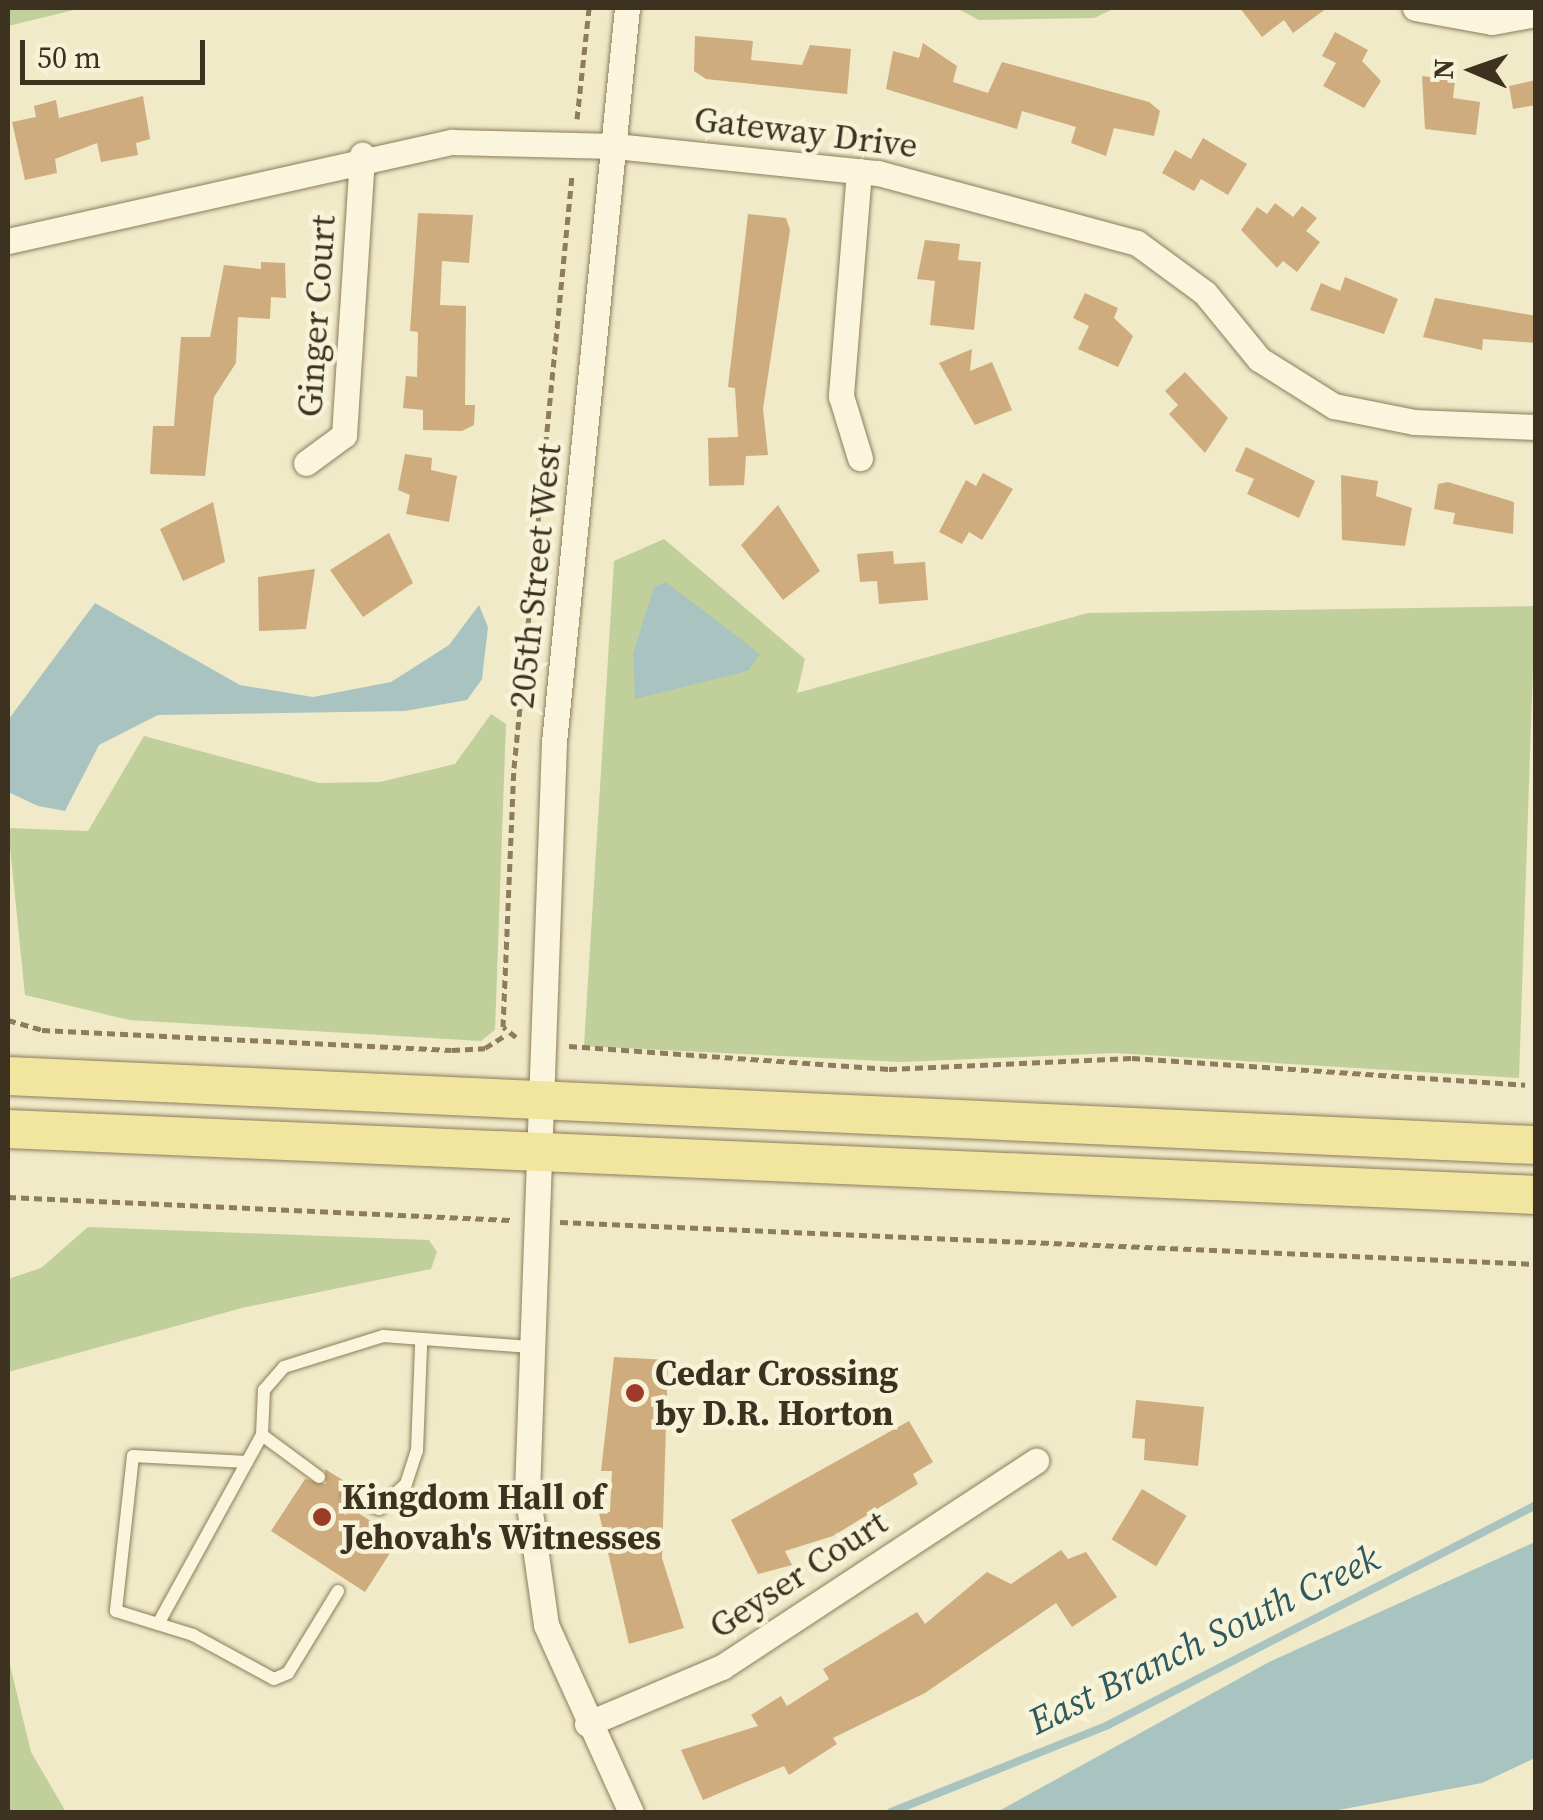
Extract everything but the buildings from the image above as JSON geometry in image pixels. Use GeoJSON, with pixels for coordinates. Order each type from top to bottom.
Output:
{"type":"FeatureCollection","features":[{"type":"Feature","properties":{"kind":"main road"},"geometry":{"type":"LineString","coordinates":[[8,1076],[1536,1145]]}},
{"type":"Feature","properties":{"kind":"main road"},"geometry":{"type":"LineString","coordinates":[[8,1130],[1536,1196]]}},
{"type":"Feature","properties":{"kind":"street","name":"205th Street West"},"geometry":{"type":"LineString","coordinates":[[536,1221],[554,742],[627,8]]}},
{"type":"Feature","properties":{"kind":"street"},"geometry":{"type":"LineString","coordinates":[[1415,8],[1492,22],[1536,14]]}},
{"type":"Feature","properties":{"kind":"street","name":"Gateway Drive"},"geometry":{"type":"LineString","coordinates":[[8,241],[362,155],[452,142],[615,146],[858,171],[978,194],[1137,243],[1205,293],[1259,358],[1334,406],[1414,422],[1536,427]]}},
{"type":"Feature","properties":{"kind":"street","name":"Ginger Court"},"geometry":{"type":"LineString","coordinates":[[306,463],[344,435],[362,155]]}},
{"type":"Feature","properties":{"kind":"street"},"geometry":{"type":"LineString","coordinates":[[858,171],[841,396],[860,458]]}},
{"type":"Feature","properties":{"kind":"street"},"geometry":{"type":"LineString","coordinates":[[536,1221],[531,1347],[532,1567],[587,1724],[631,1812]]}},
{"type":"Feature","properties":{"kind":"street","name":"Geyser Court"},"geometry":{"type":"LineString","coordinates":[[587,1724],[722,1667],[1036,1461]]}},
{"type":"Feature","properties":{"kind":"lane"},"geometry":{"type":"LineString","coordinates":[[158,1624],[262,1435],[264,1390],[284,1367],[383,1336],[421,1346],[531,1347]]}},
{"type":"Feature","properties":{"kind":"lane"},"geometry":{"type":"LineString","coordinates":[[348,1494],[379,1510],[406,1484],[417,1452],[421,1346]]}},
{"type":"Feature","properties":{"kind":"lane"},"geometry":{"type":"LineString","coordinates":[[262,1435],[320,1477]]}},
{"type":"Feature","properties":{"kind":"lane"},"geometry":{"type":"LineString","coordinates":[[247,1462],[134,1456],[116,1611],[158,1624],[274,1679],[288,1673],[338,1591]]}},
{"type":"Feature","properties":{"kind":"path"},"geometry":{"type":"LineString","coordinates":[[577,119],[589,8]]}},
{"type":"Feature","properties":{"kind":"path"},"geometry":{"type":"LineString","coordinates":[[507,1034],[514,768],[572,175]]}},
{"type":"Feature","properties":{"kind":"path"},"geometry":{"type":"LineString","coordinates":[[8,1020],[42,1030],[452,1050],[485,1048],[507,1034]]}},
{"type":"Feature","properties":{"kind":"path"},"geometry":{"type":"LineString","coordinates":[[507,1034],[516,1037]]}},
{"type":"Feature","properties":{"kind":"path"},"geometry":{"type":"LineString","coordinates":[[569,1046],[888,1069],[1132,1058],[1525,1085]]}},
{"type":"Feature","properties":{"kind":"path"},"geometry":{"type":"LineString","coordinates":[[8,1196],[1536,1264]]}},
{"type":"Feature","properties":{"kind":"green space"},"geometry":{"type":"Polygon","coordinates":[[[8,8],[82,8],[8,26],[8,8]]]}},
{"type":"Feature","properties":{"kind":"green space"},"geometry":{"type":"Polygon","coordinates":[[[956,8],[1115,8],[1094,18],[979,20],[956,8]]]}},
{"type":"Feature","properties":{"kind":"green space"},"geometry":{"type":"Polygon","coordinates":[[[664,539],[805,659],[797,693],[1088,613],[1535,606],[1519,1078],[1114,1053],[902,1062],[584,1046],[614,561],[664,539]],[[655,587],[633,653],[723,676],[748,671],[655,587]]]}},
{"type":"Feature","properties":{"kind":"green space"},"geometry":{"type":"Polygon","coordinates":[[[491,714],[506,724],[495,1030],[481,1041],[129,1020],[25,995],[8,828],[88,831],[144,736],[319,783],[380,782],[455,764],[491,714]]]}},
{"type":"Feature","properties":{"kind":"green space"},"geometry":{"type":"Polygon","coordinates":[[[88,1227],[429,1240],[437,1252],[431,1269],[242,1308],[8,1372],[8,1279],[41,1268],[88,1227]]]}},
{"type":"Feature","properties":{"kind":"green space"},"geometry":{"type":"Polygon","coordinates":[[[8,1657],[31,1752],[66,1812],[8,1812],[8,1657]]]}},
{"type":"Feature","properties":{"kind":"water"},"geometry":{"type":"Polygon","coordinates":[[[666,582],[760,654],[748,671],[635,699],[633,653],[654,587],[666,582]]]}},
{"type":"Feature","properties":{"kind":"water"},"geometry":{"type":"Polygon","coordinates":[[[95,603],[240,685],[313,697],[391,682],[449,645],[479,605],[488,627],[482,679],[467,700],[405,711],[158,715],[99,745],[65,811],[38,806],[8,792],[8,720],[95,603]]]}},
{"type":"Feature","properties":{"kind":"water"},"geometry":{"type":"Polygon","coordinates":[[[1535,1542],[1535,1758],[1482,1783],[1328,1812],[997,1812],[1269,1662],[1535,1542]]]}},
{"type":"Feature","properties":{"kind":"waterway","name":"East Branch South Creek"},"geometry":{"type":"LineString","coordinates":[[891,1812],[1108,1725],[1536,1505]]}},
{"type":"Feature","properties":{"kind":"place","name":"Cedar Crossing by D.R. Horton"},"geometry":{"type":"Point","coordinates":[635,1393]}},
{"type":"Feature","properties":{"kind":"place","name":"Kingdom Hall of Jehovah's Witnesses"},"geometry":{"type":"Point","coordinates":[322,1517]}}]}
